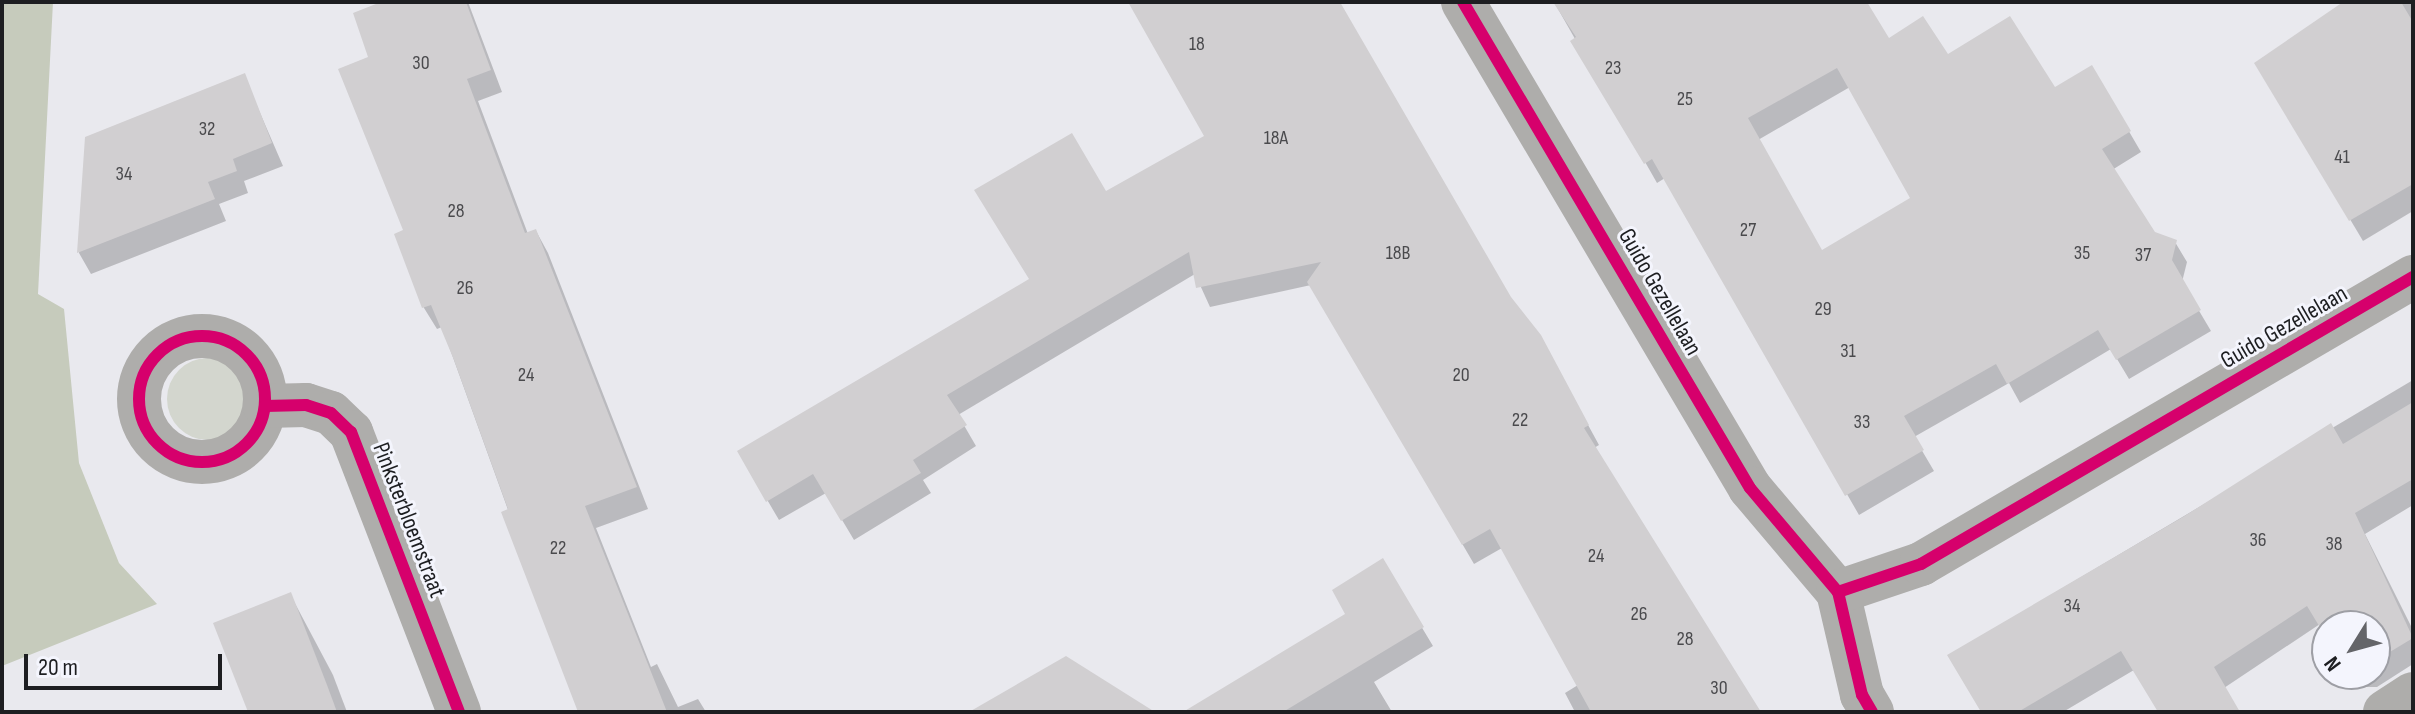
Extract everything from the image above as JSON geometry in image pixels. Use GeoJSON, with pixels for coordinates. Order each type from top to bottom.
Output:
{"type":"FeatureCollection","features":[{"type":"Feature","properties":{"kind":"street","name":"Guido Gezellelaan"},"geometry":{"type":"LineString","coordinates":[[1463,2],[1750,488],[1838,592],[1862,695],[1872,712]]}},
{"type":"Feature","properties":{"kind":"street","name":"Guido Gezellelaan"},"geometry":{"type":"LineString","coordinates":[[1838,592],[1921,564],[2413,277]]}},
{"type":"Feature","properties":{"kind":"street","name":"Pinksterbloemstraat"},"geometry":{"type":"LineString","coordinates":[[265,406],[306,405],[331,413],[351,432],[459,712]]}},
{"type":"Feature","properties":{"kind":"street"},"geometry":{"type":"LineString","coordinates":[[2385,712],[2413,694]]}},
{"type":"Feature","properties":{"kind":"shaded area"},"geometry":{"type":"Polygon","coordinates":[[[208,358],[224,361],[237,370],[246,383],[249,399],[246,415],[237,428],[224,437],[208,440],[192,437],[179,428],[170,415],[167,399],[170,383],[179,370],[192,361],[208,358]]]}},
{"type":"Feature","properties":{"kind":"green space"},"geometry":{"type":"Polygon","coordinates":[[[2,2],[53,2],[38,294],[64,309],[79,463],[119,563],[157,604],[2,666],[2,2]]]}},
{"type":"Feature","properties":{"kind":"building"},"geometry":{"type":"Polygon","coordinates":[[[381,2],[466,2],[491,70],[467,79],[525,233],[536,229],[637,487],[585,506],[667,712],[578,712],[501,512],[508,509],[454,360],[431,305],[422,308],[394,234],[403,230],[338,69],[368,57],[353,13],[381,2]]]}},
{"type":"Feature","properties":{"kind":"building"},"geometry":{"type":"Polygon","coordinates":[[[1128,2],[1340,2],[1511,297],[1541,335],[1589,425],[1584,428],[1761,712],[1591,712],[1490,529],[1462,545],[1307,282],[1321,262],[1196,288],[1189,252],[947,395],[967,425],[913,460],[921,473],[841,521],[813,474],[766,502],[737,451],[1029,279],[974,190],[1072,133],[1106,191],[1204,136],[1128,2]]]}},
{"type":"Feature","properties":{"kind":"building"},"geometry":{"type":"Polygon","coordinates":[[[1553,2],[1867,2],[1889,38],[1923,16],[1948,54],[2010,16],[2055,87],[2092,65],[2131,131],[2102,149],[2155,232],[2177,240],[2172,260],[2201,310],[2116,360],[2098,330],[2007,384],[1996,364],[1904,416],[1924,450],[1845,496],[1652,159],[1644,164],[1570,41],[1576,37],[1553,2]],[[1837,68],[1748,118],[1822,250],[1910,198],[1837,68]]]}},
{"type":"Feature","properties":{"kind":"building"},"geometry":{"type":"Polygon","coordinates":[[[2343,2],[2401,2],[2413,22],[2413,184],[2349,221],[2254,63],[2343,2]]]}},
{"type":"Feature","properties":{"kind":"building"},"geometry":{"type":"Polygon","coordinates":[[[245,73],[272,143],[233,159],[237,171],[208,182],[215,199],[77,253],[85,137],[245,73]]]}},
{"type":"Feature","properties":{"kind":"building"},"geometry":{"type":"Polygon","coordinates":[[[2413,402],[2413,479],[2355,513],[2413,638],[2391,651],[2391,610],[2311,610],[2311,613],[2307,606],[2214,667],[2240,712],[2158,712],[2121,651],[2018,712],[1981,712],[1947,655],[2183,517],[2331,423],[2343,444],[2413,402]]]}},
{"type":"Feature","properties":{"kind":"building"},"geometry":{"type":"Polygon","coordinates":[[[1383,558],[1424,627],[1283,712],[1183,712],[1345,614],[1332,590],[1383,558]]]}},
{"type":"Feature","properties":{"kind":"building"},"geometry":{"type":"Polygon","coordinates":[[[291,592],[337,712],[248,712],[213,623],[291,592]]]}},
{"type":"Feature","properties":{"kind":"building"},"geometry":{"type":"Polygon","coordinates":[[[1066,656],[1155,712],[969,712],[1066,656]]]}},
{"type":"Feature","properties":{"kind":"cycle path"},"geometry":{"type":"LineString","coordinates":[[1463,2],[1750,488],[1838,592]]}},
{"type":"Feature","properties":{"kind":"cycle path"},"geometry":{"type":"LineString","coordinates":[[1872,712],[1862,695],[1838,592],[1921,564],[2413,277]]}},
{"type":"Feature","properties":{"kind":"cycle path"},"geometry":{"type":"LineString","coordinates":[[202,336],[226,341],[247,354],[260,375],[265,399],[260,423],[247,444],[226,457],[202,462],[178,457],[157,444],[144,423],[139,399],[144,375],[157,354],[178,341],[202,336]]}},
{"type":"Feature","properties":{"kind":"cycle path"},"geometry":{"type":"LineString","coordinates":[[265,406],[306,405],[331,413],[351,432],[459,712]]}}]}
